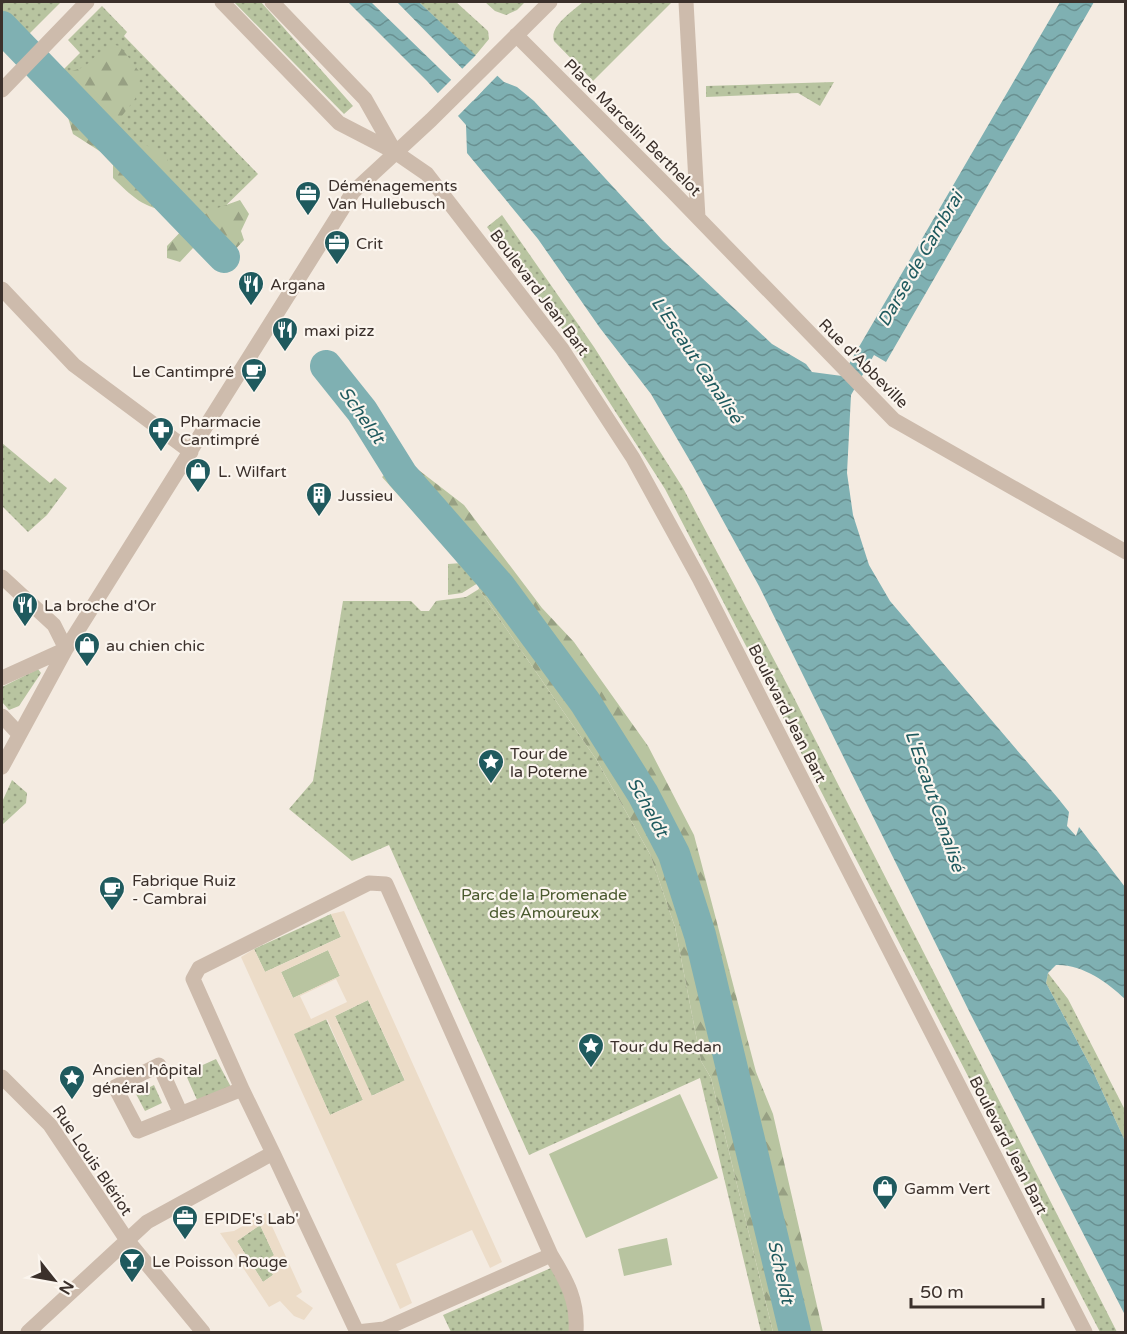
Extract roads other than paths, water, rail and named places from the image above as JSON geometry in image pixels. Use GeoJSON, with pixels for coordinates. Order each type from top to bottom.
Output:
{"type":"FeatureCollection","features":[{"type":"Feature","properties":{"kind":"street"},"geometry":{"type":"LineString","coordinates":[[2,90],[87,2]]}},
{"type":"Feature","properties":{"kind":"street","name":"Boulevard Jean Bart"},"geometry":{"type":"LineString","coordinates":[[222,2],[339,123],[395,152],[427,174],[562,349],[633,458],[700,580],[1085,1332]]}},
{"type":"Feature","properties":{"kind":"street","name":"Boulevard Jean Bart"},"geometry":{"type":"LineString","coordinates":[[272,2],[365,99],[395,152]]}},
{"type":"Feature","properties":{"kind":"street"},"geometry":{"type":"LineString","coordinates":[[2,767],[18,733],[66,649],[353,192],[423,127],[550,2]]}},
{"type":"Feature","properties":{"kind":"street","name":"Place Marcelin Berthelot"},"geometry":{"type":"LineString","coordinates":[[686,2],[698,218]]}},
{"type":"Feature","properties":{"kind":"street","name":"Place Marcelin Berthelot"},"geometry":{"type":"LineString","coordinates":[[516,35],[698,218]]}},
{"type":"Feature","properties":{"kind":"street","name":"Rue d'Abbeville"},"geometry":{"type":"LineString","coordinates":[[698,218],[894,420],[1125,552]]}},
{"type":"Feature","properties":{"kind":"street"},"geometry":{"type":"LineString","coordinates":[[2,289],[74,365],[191,452]]}},
{"type":"Feature","properties":{"kind":"street"},"geometry":{"type":"LineString","coordinates":[[2,577],[54,625],[66,649]]}},
{"type":"Feature","properties":{"kind":"street"},"geometry":{"type":"LineString","coordinates":[[2,678],[66,649]]}},
{"type":"Feature","properties":{"kind":"street"},"geometry":{"type":"LineString","coordinates":[[2,716],[18,733]]}},
{"type":"Feature","properties":{"kind":"street"},"geometry":{"type":"LineString","coordinates":[[551,1255],[387,1331],[357,1332],[242,1089],[193,979],[199,968],[369,883],[386,884],[551,1255],[572,1290],[577,1314],[576,1332]]}},
{"type":"Feature","properties":{"kind":"street"},"geometry":{"type":"LineString","coordinates":[[181,1114],[159,1065],[115,1087],[138,1131],[181,1114],[242,1089]]}},
{"type":"Feature","properties":{"kind":"street","name":"Rue Louis Blériot"},"geometry":{"type":"LineString","coordinates":[[2,1077],[50,1125],[127,1240],[203,1332]]}},
{"type":"Feature","properties":{"kind":"street"},"geometry":{"type":"LineString","coordinates":[[28,1332],[147,1222],[273,1153]]}},
{"type":"Feature","properties":{"kind":"water"},"geometry":{"type":"Polygon","coordinates":[[[348,2],[371,2],[473,101],[483,90],[397,2],[419,2],[504,82],[517,87],[534,101],[663,241],[772,344],[806,364],[812,372],[842,376],[1060,2],[1094,2],[886,362],[874,355],[851,395],[847,473],[853,515],[869,565],[890,601],[1069,812],[1067,826],[1076,836],[1079,827],[1125,887],[1125,999],[1094,975],[1066,965],[1056,965],[1048,973],[1046,983],[1091,1067],[1125,1141],[1125,1315],[971,1015],[759,586],[651,394],[600,328],[538,239],[467,153],[466,125],[427,81],[348,2]]]}},
{"type":"Feature","properties":{"kind":"waterway","name":"Scheldt"},"geometry":{"type":"LineString","coordinates":[[2,27],[224,257]]}},
{"type":"Feature","properties":{"kind":"waterway","name":"Scheldt"},"geometry":{"type":"LineString","coordinates":[[326,366],[362,411],[402,475],[500,587],[585,702],[643,794],[674,854],[700,935],[795,1332]]}},
{"type":"Feature","properties":{"kind":"place","name":"Déménagements Van Hullebusch"},"geometry":{"type":"Point","coordinates":[308,217]}},
{"type":"Feature","properties":{"kind":"place","name":"Crit"},"geometry":{"type":"Point","coordinates":[337,266]}},
{"type":"Feature","properties":{"kind":"place","name":"Argana"},"geometry":{"type":"Point","coordinates":[251,307]}},
{"type":"Feature","properties":{"kind":"place","name":"maxi pizz"},"geometry":{"type":"Point","coordinates":[285,353]}},
{"type":"Feature","properties":{"kind":"place","name":"Le Cantimpré"},"geometry":{"type":"Point","coordinates":[254,394]}},
{"type":"Feature","properties":{"kind":"place","name":"Pharmacie Cantimpré"},"geometry":{"type":"Point","coordinates":[161,453]}},
{"type":"Feature","properties":{"kind":"place","name":"L. Wilfart"},"geometry":{"type":"Point","coordinates":[198,494]}},
{"type":"Feature","properties":{"kind":"place","name":"Jussieu"},"geometry":{"type":"Point","coordinates":[319,518]}},
{"type":"Feature","properties":{"kind":"place","name":"La broche d'Or"},"geometry":{"type":"Point","coordinates":[25,628]}},
{"type":"Feature","properties":{"kind":"place","name":"au chien chic"},"geometry":{"type":"Point","coordinates":[87,668]}},
{"type":"Feature","properties":{"kind":"place","name":"Tour de la Poterne"},"geometry":{"type":"Point","coordinates":[491,785]}},
{"type":"Feature","properties":{"kind":"place","name":"Fabrique Ruiz - Cambrai"},"geometry":{"type":"Point","coordinates":[112,912]}},
{"type":"Feature","properties":{"kind":"place","name":"Tour du Redan"},"geometry":{"type":"Point","coordinates":[591,1069]}},
{"type":"Feature","properties":{"kind":"place","name":"Ancien hôpital général"},"geometry":{"type":"Point","coordinates":[72,1101]}},
{"type":"Feature","properties":{"kind":"place","name":"Gamm Vert"},"geometry":{"type":"Point","coordinates":[885,1211]}},
{"type":"Feature","properties":{"kind":"place","name":"EPIDE's Lab'"},"geometry":{"type":"Point","coordinates":[185,1241]}},
{"type":"Feature","properties":{"kind":"place","name":"Le Poisson Rouge"},"geometry":{"type":"Point","coordinates":[132,1284]}},
{"type":"Feature","properties":{"kind":"water label","name":"Darse de Cambrai"},"geometry":{"type":"Point","coordinates":[920,259]}},
{"type":"Feature","properties":{"kind":"water label","name":"L'Escaut Canalisé"},"geometry":{"type":"Point","coordinates":[697,360]}},
{"type":"Feature","properties":{"kind":"water label","name":"L'Escaut Canalisé"},"geometry":{"type":"Point","coordinates":[935,801]}},
{"type":"Feature","properties":{"kind":"park label","name":"Parc de la Promenade des Amoureux"},"geometry":{"type":"Point","coordinates":[544,903]}}]}
